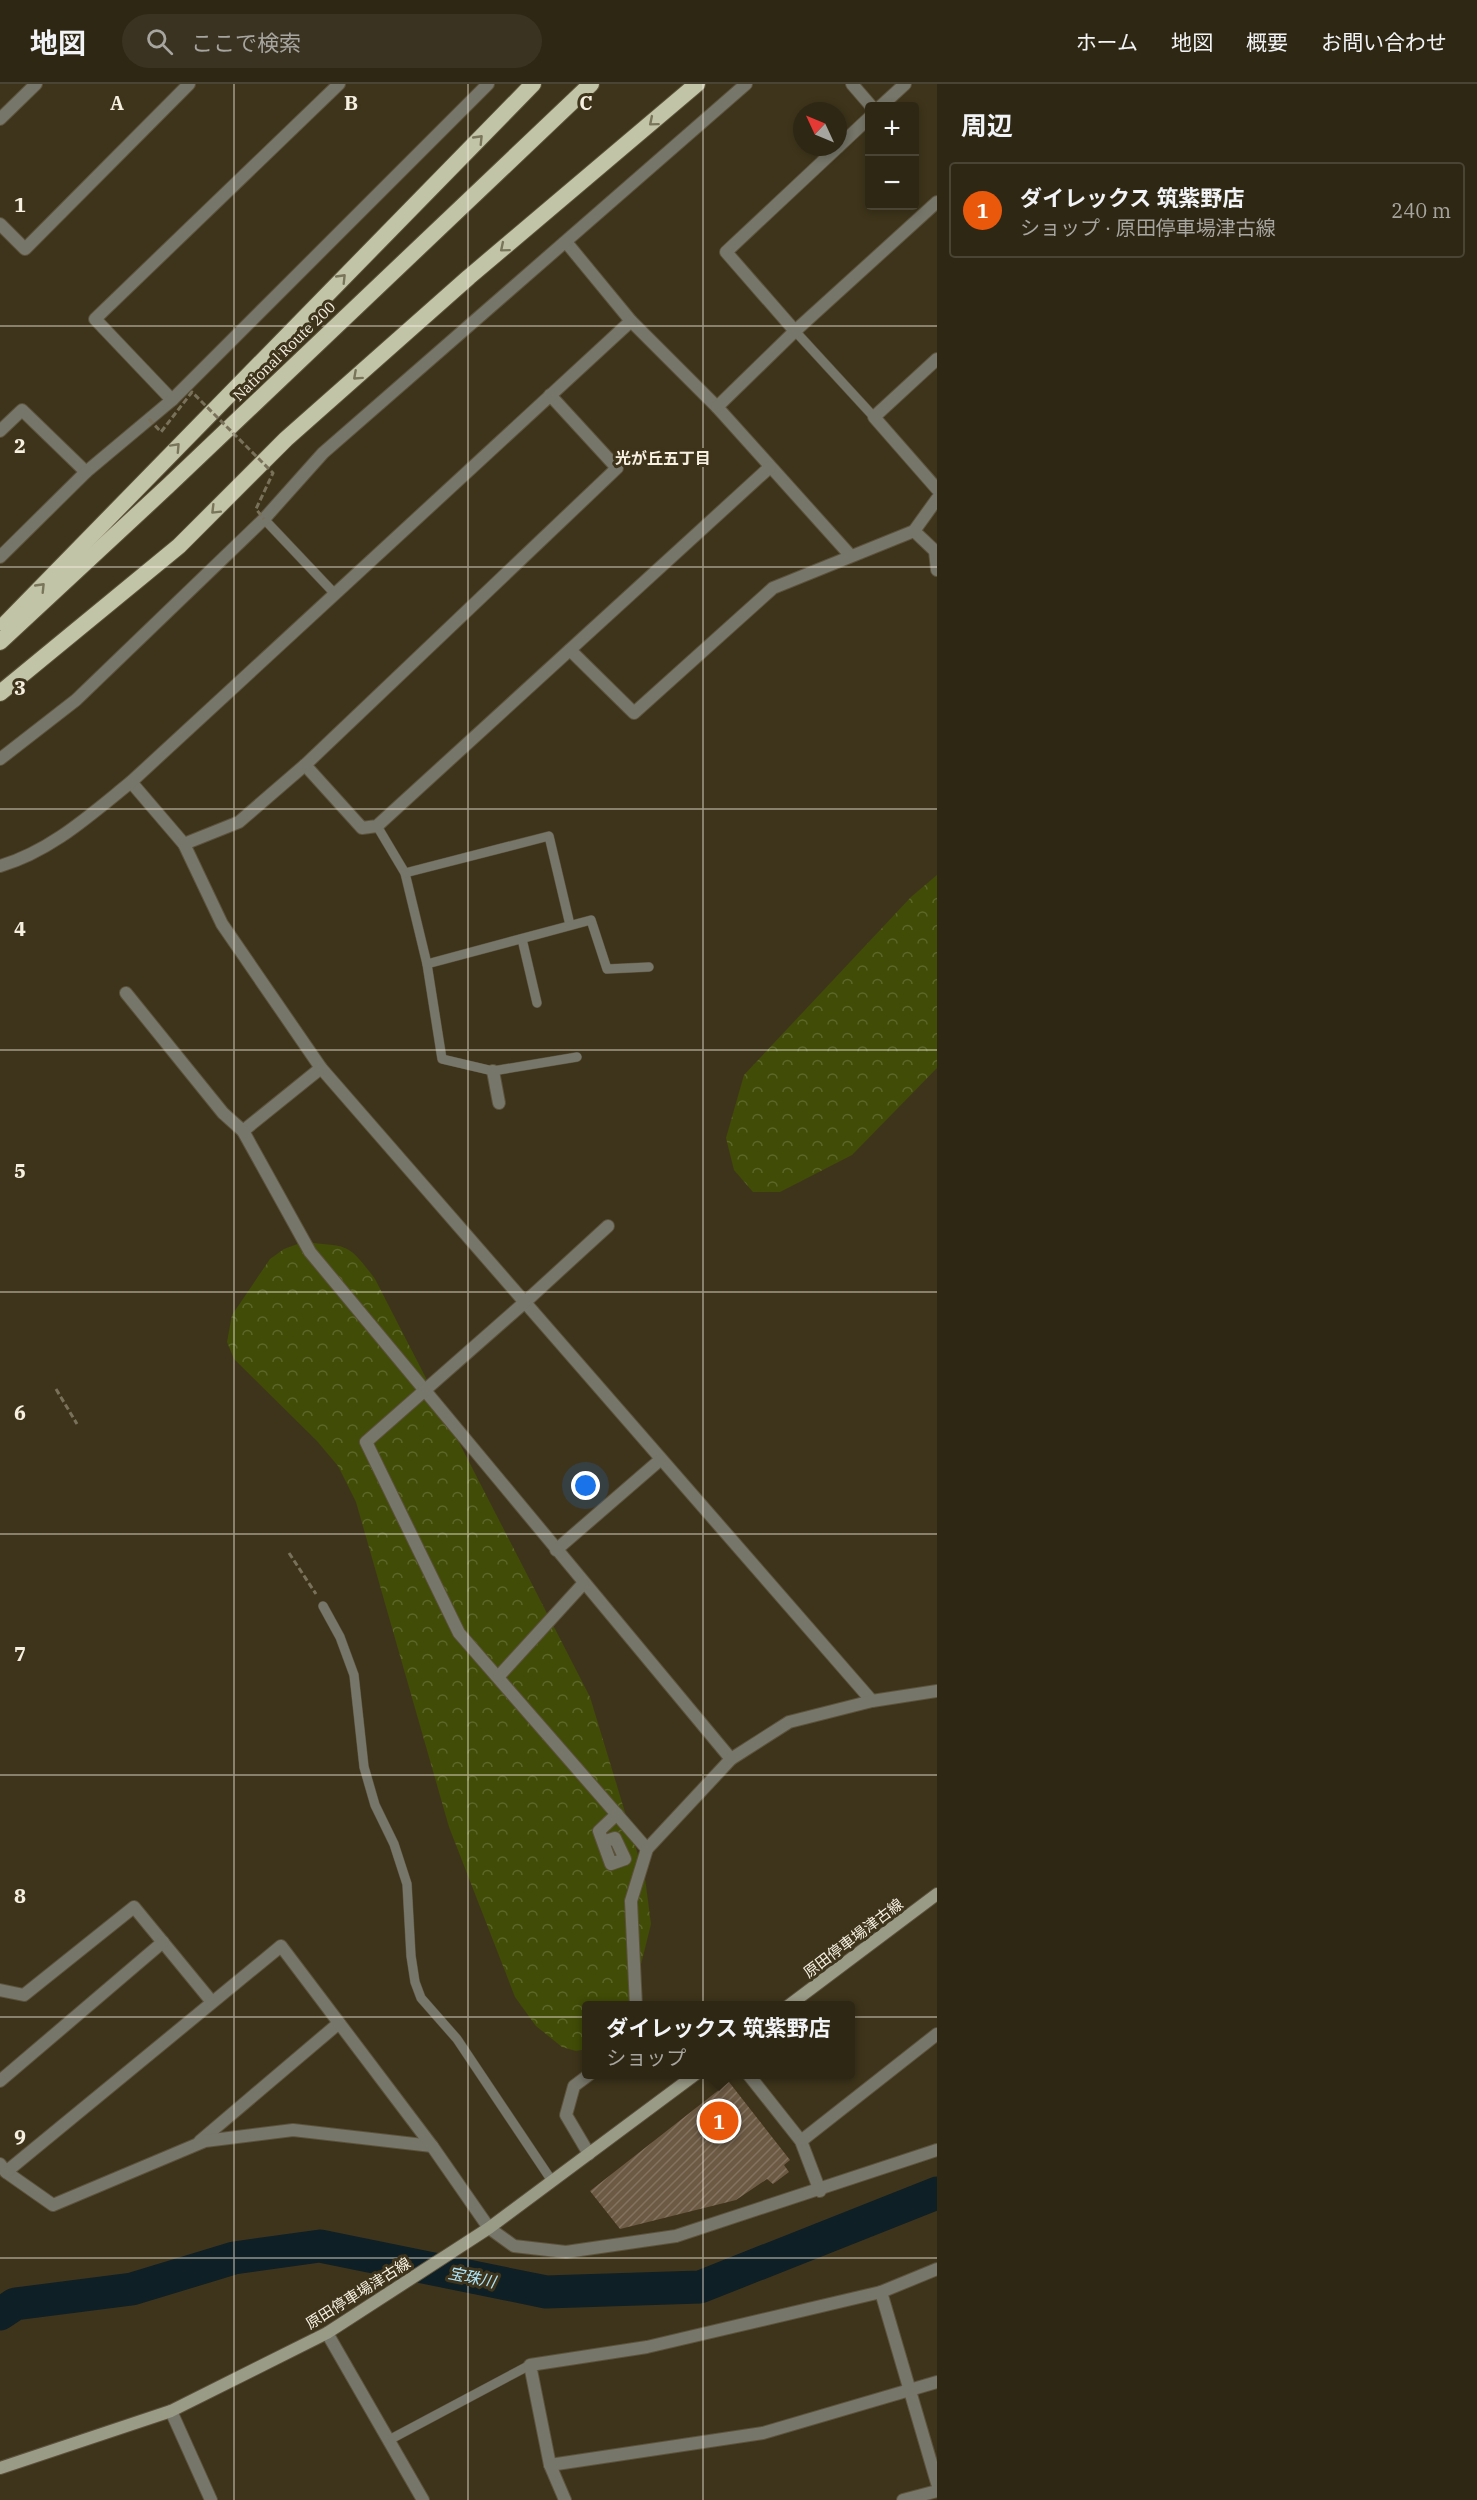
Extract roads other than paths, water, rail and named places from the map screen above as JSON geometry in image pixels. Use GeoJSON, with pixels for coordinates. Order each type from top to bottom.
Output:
{"type":"FeatureCollection","features":[{"type":"Feature","properties":{"kind":"highway"},"geometry":{"type":"LineString","coordinates":[[0,629],[533,84]]}},
{"type":"Feature","properties":{"kind":"highway","name":"National Route 200"},"geometry":{"type":"LineString","coordinates":[[0,642],[170,485],[591,84]]}},
{"type":"Feature","properties":{"kind":"highway"},"geometry":{"type":"LineString","coordinates":[[0,693],[179,546],[286,439],[469,277],[697,84]]}},
{"type":"Feature","properties":{"kind":"main road","name":"原田停車場津古線"},"geometry":{"type":"LineString","coordinates":[[795,2001],[937,1894]]}},
{"type":"Feature","properties":{"kind":"main road","name":"原田停車場津古線"},"geometry":{"type":"LineString","coordinates":[[0,2468],[171,2411],[327,2333],[473,2236],[489,2228],[689,2079]]}},
{"type":"Feature","properties":{"kind":"street"},"geometry":{"type":"LineString","coordinates":[[0,119],[36,84]]}},
{"type":"Feature","properties":{"kind":"street"},"geometry":{"type":"LineString","coordinates":[[0,224],[25,249],[189,84]]}},
{"type":"Feature","properties":{"kind":"street"},"geometry":{"type":"LineString","coordinates":[[172,400],[95,319],[339,84]]}},
{"type":"Feature","properties":{"kind":"street"},"geometry":{"type":"LineString","coordinates":[[0,557],[86,472],[172,400],[488,84]]}},
{"type":"Feature","properties":{"kind":"street"},"geometry":{"type":"LineString","coordinates":[[0,759],[76,700],[264,519],[323,453],[746,84]]}},
{"type":"Feature","properties":{"kind":"street"},"geometry":{"type":"LineString","coordinates":[[852,84],[868,102]]}},
{"type":"Feature","properties":{"kind":"street"},"geometry":{"type":"LineString","coordinates":[[886,102],[906,84]]}},
{"type":"Feature","properties":{"kind":"street"},"geometry":{"type":"LineString","coordinates":[[847,139],[865,122]]}},
{"type":"Feature","properties":{"kind":"street"},"geometry":{"type":"LineString","coordinates":[[795,331],[726,252],[828,156]]}},
{"type":"Feature","properties":{"kind":"street"},"geometry":{"type":"LineString","coordinates":[[717,407],[795,331],[937,202]]}},
{"type":"Feature","properties":{"kind":"street"},"geometry":{"type":"LineString","coordinates":[[566,242],[631,321],[717,407],[850,555]]}},
{"type":"Feature","properties":{"kind":"street"},"geometry":{"type":"LineString","coordinates":[[0,866],[21,860],[66,835],[131,782],[631,321]]}},
{"type":"Feature","properties":{"kind":"street"},"geometry":{"type":"LineString","coordinates":[[937,359],[874,417],[937,489]]}},
{"type":"Feature","properties":{"kind":"street"},"geometry":{"type":"LineString","coordinates":[[184,844],[239,822],[305,765],[617,468],[550,395]]}},
{"type":"Feature","properties":{"kind":"street"},"geometry":{"type":"LineString","coordinates":[[0,431],[22,410],[86,472]]}},
{"type":"Feature","properties":{"kind":"street"},"geometry":{"type":"LineString","coordinates":[[305,765],[362,828],[376,826],[770,467]]}},
{"type":"Feature","properties":{"kind":"street"},"geometry":{"type":"LineString","coordinates":[[570,650],[634,713],[773,588],[850,555],[915,531],[937,500]]}},
{"type":"Feature","properties":{"kind":"street"},"geometry":{"type":"LineString","coordinates":[[915,531],[935,551],[937,570]]}},
{"type":"Feature","properties":{"kind":"street"},"geometry":{"type":"LineString","coordinates":[[131,782],[184,844],[222,924],[321,1068],[872,1701]]}},
{"type":"Feature","properties":{"kind":"street"},"geometry":{"type":"LineString","coordinates":[[126,993],[223,1113],[243,1131],[310,1252],[426,1389],[583,1584],[731,1759]]}},
{"type":"Feature","properties":{"kind":"street"},"geometry":{"type":"LineString","coordinates":[[243,1131],[321,1068]]}},
{"type":"Feature","properties":{"kind":"street"},"geometry":{"type":"LineString","coordinates":[[493,1071],[499,1103]]}},
{"type":"Feature","properties":{"kind":"street"},"geometry":{"type":"LineString","coordinates":[[608,1226],[525,1304],[366,1442],[459,1633],[499,1676],[647,1849]]}},
{"type":"Feature","properties":{"kind":"street"},"geometry":{"type":"LineString","coordinates":[[556,1550],[660,1460]]}},
{"type":"Feature","properties":{"kind":"street"},"geometry":{"type":"LineString","coordinates":[[499,1676],[583,1584]]}},
{"type":"Feature","properties":{"kind":"street"},"geometry":{"type":"LineString","coordinates":[[636,2001],[631,1901],[647,1849],[731,1759],[789,1722],[872,1701],[937,1691]]}},
{"type":"Feature","properties":{"kind":"street"},"geometry":{"type":"LineString","coordinates":[[603,1842],[599,1831],[617,1814]]}},
{"type":"Feature","properties":{"kind":"street"},"geometry":{"type":"LineString","coordinates":[[0,1990],[24,1995],[134,1907],[212,2001]]}},
{"type":"Feature","properties":{"kind":"street"},"geometry":{"type":"LineString","coordinates":[[0,2081],[162,1941]]}},
{"type":"Feature","properties":{"kind":"street"},"geometry":{"type":"LineString","coordinates":[[432,2146],[293,2130],[205,2141],[53,2205],[3,2168],[281,1946],[432,2146],[489,2228],[514,2246],[566,2253],[676,2236],[820,2191],[937,2150]]}},
{"type":"Feature","properties":{"kind":"street"},"geometry":{"type":"LineString","coordinates":[[195,2146],[339,2023]]}},
{"type":"Feature","properties":{"kind":"street"},"geometry":{"type":"LineString","coordinates":[[801,2140],[937,2034]]}},
{"type":"Feature","properties":{"kind":"street"},"geometry":{"type":"LineString","coordinates":[[583,2079],[574,2086],[566,2115],[589,2154]]}},
{"type":"Feature","properties":{"kind":"street"},"geometry":{"type":"LineString","coordinates":[[752,2079],[801,2140],[820,2191]]}},
{"type":"Feature","properties":{"kind":"street"},"geometry":{"type":"LineString","coordinates":[[565,2500],[550,2465],[530,2365],[647,2347],[881,2292],[937,2269]]}},
{"type":"Feature","properties":{"kind":"street"},"geometry":{"type":"LineString","coordinates":[[881,2292],[937,2483]]}},
{"type":"Feature","properties":{"kind":"street"},"geometry":{"type":"LineString","coordinates":[[327,2333],[423,2500]]}},
{"type":"Feature","properties":{"kind":"street"},"geometry":{"type":"LineString","coordinates":[[550,2465],[764,2433],[937,2382]]}},
{"type":"Feature","properties":{"kind":"street"},"geometry":{"type":"LineString","coordinates":[[171,2411],[211,2500]]}},
{"type":"Feature","properties":{"kind":"street"},"geometry":{"type":"LineString","coordinates":[[903,2500],[937,2491]]}},
{"type":"Feature","properties":{"kind":"lane"},"geometry":{"type":"LineString","coordinates":[[795,331],[874,417]]}},
{"type":"Feature","properties":{"kind":"lane"},"geometry":{"type":"LineString","coordinates":[[264,519],[335,594]]}},
{"type":"Feature","properties":{"kind":"lane"},"geometry":{"type":"LineString","coordinates":[[376,826],[405,873],[427,964],[442,1059],[493,1071],[577,1057]]}},
{"type":"Feature","properties":{"kind":"lane"},"geometry":{"type":"LineString","coordinates":[[405,873],[549,836],[570,925]]}},
{"type":"Feature","properties":{"kind":"lane"},"geometry":{"type":"LineString","coordinates":[[427,964],[591,920],[607,969],[649,967]]}},
{"type":"Feature","properties":{"kind":"lane"},"geometry":{"type":"LineString","coordinates":[[522,939],[537,1002]]}},
{"type":"Feature","properties":{"kind":"lane"},"geometry":{"type":"LineString","coordinates":[[323,1606],[340,1637],[354,1676],[364,1767],[375,1805],[394,1844],[407,1884],[415,1982],[421,1998],[457,2039],[552,2181]]}},
{"type":"Feature","properties":{"kind":"lane"},"geometry":{"type":"LineString","coordinates":[[389,2440],[530,2365]]}},
{"type":"Feature","properties":{"kind":"waterway","name":"宝珠川"},"geometry":{"type":"LineString","coordinates":[[0,2314],[15,2304],[132,2289],[234,2258],[320,2246],[546,2292],[700,2287],[937,2193]]}},
{"type":"Feature","properties":{"kind":"place","name":"ダイレックス 筑紫野店"},"geometry":{"type":"Point","coordinates":[719,2121]}},
{"type":"Feature","properties":{"kind":"district","name":"光が丘五丁目"},"geometry":{"type":"Point","coordinates":[663,458]}}]}
